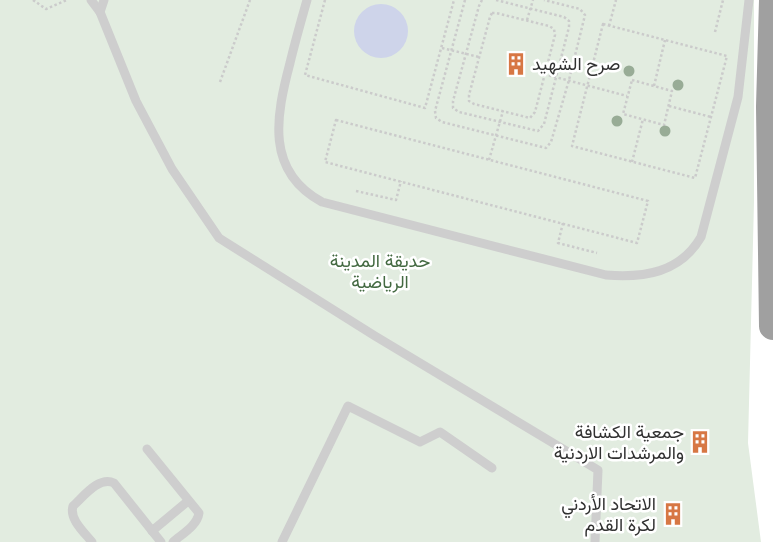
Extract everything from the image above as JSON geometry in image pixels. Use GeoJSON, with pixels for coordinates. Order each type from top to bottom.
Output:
{"type":"FeatureCollection","features":[{"type":"Feature","properties":{"kind":"highway"},"geometry":{"type":"LineString","coordinates":[[773,0],[770,108],[773,326]]}},
{"type":"Feature","properties":{"kind":"lane"},"geometry":{"type":"LineString","coordinates":[[91,0],[100,12],[136,101],[172,169],[219,238],[375,336],[598,470],[596,542]]}},
{"type":"Feature","properties":{"kind":"lane"},"geometry":{"type":"LineString","coordinates":[[100,12],[104,0]]}},
{"type":"Feature","properties":{"kind":"lane"},"geometry":{"type":"LineString","coordinates":[[307,0],[279,109],[278,134],[280,150],[285,164],[295,182],[307,194],[322,202],[606,275],[622,276],[668,268],[695,248],[701,237],[738,97],[749,0]]}},
{"type":"Feature","properties":{"kind":"lane"},"geometry":{"type":"LineString","coordinates":[[282,542],[348,406],[420,442],[440,432],[492,468]]}},
{"type":"Feature","properties":{"kind":"lane"},"geometry":{"type":"LineString","coordinates":[[148,449],[199,513],[194,525],[173,542]]}},
{"type":"Feature","properties":{"kind":"lane"},"geometry":{"type":"LineString","coordinates":[[92,542],[72,517],[72,511],[74,506],[101,481],[108,480],[114,483],[155,538],[188,501]]}},
{"type":"Feature","properties":{"kind":"path"},"geometry":{"type":"LineString","coordinates":[[34,0],[46,9],[67,0]]}},
{"type":"Feature","properties":{"kind":"path"},"geometry":{"type":"LineString","coordinates":[[220,82],[250,0]]}},
{"type":"Feature","properties":{"kind":"path"},"geometry":{"type":"LineString","coordinates":[[325,0],[305,75],[425,108],[454,0]]}},
{"type":"Feature","properties":{"kind":"path"},"geometry":{"type":"LineString","coordinates":[[466,0],[435,111],[436,118],[442,122],[546,148],[551,142],[585,18],[584,12],[580,9],[544,0]]}},
{"type":"Feature","properties":{"kind":"path"},"geometry":{"type":"LineString","coordinates":[[482,0],[452,101],[453,108],[459,112],[535,132],[541,130],[544,124],[569,21],[564,17],[496,0]]}},
{"type":"Feature","properties":{"kind":"path"},"geometry":{"type":"LineString","coordinates":[[527,20],[533,0]]}},
{"type":"Feature","properties":{"kind":"path"},"geometry":{"type":"LineString","coordinates":[[608,26],[616,0]]}},
{"type":"Feature","properties":{"kind":"path"},"geometry":{"type":"LineString","coordinates":[[715,32],[723,0]]}},
{"type":"Feature","properties":{"kind":"path"},"geometry":{"type":"LineString","coordinates":[[496,12],[527,20],[549,26],[555,32],[535,112],[528,118],[474,104],[469,100],[492,13],[496,12]]}},
{"type":"Feature","properties":{"kind":"path"},"geometry":{"type":"LineString","coordinates":[[603,24],[665,40],[726,56],[695,178],[572,146],[603,24]]}},
{"type":"Feature","properties":{"kind":"path"},"geometry":{"type":"LineString","coordinates":[[654,86],[665,40]]}},
{"type":"Feature","properties":{"kind":"path"},"geometry":{"type":"LineString","coordinates":[[441,48],[479,57]]}},
{"type":"Feature","properties":{"kind":"path"},"geometry":{"type":"LineString","coordinates":[[544,74],[628,97]]}},
{"type":"Feature","properties":{"kind":"path"},"geometry":{"type":"LineString","coordinates":[[632,80],[672,91],[664,124],[623,114],[628,97],[632,80]]}},
{"type":"Feature","properties":{"kind":"path"},"geometry":{"type":"LineString","coordinates":[[668,106],[711,117]]}},
{"type":"Feature","properties":{"kind":"path"},"geometry":{"type":"LineString","coordinates":[[489,160],[503,111]]}},
{"type":"Feature","properties":{"kind":"path"},"geometry":{"type":"LineString","coordinates":[[632,162],[643,119]]}},
{"type":"Feature","properties":{"kind":"path"},"geometry":{"type":"LineString","coordinates":[[336,120],[489,160],[648,202],[637,243],[325,162],[336,120]]}},
{"type":"Feature","properties":{"kind":"path"},"geometry":{"type":"LineString","coordinates":[[356,191],[396,200],[401,181]]}},
{"type":"Feature","properties":{"kind":"path"},"geometry":{"type":"LineString","coordinates":[[563,224],[558,243],[597,253]]}},
{"type":"Feature","properties":{"kind":"green space","name":"حديقة المدينة الرياضية"},"geometry":{"type":"Polygon","coordinates":[[[0,0],[754,0],[754,202],[748,443],[761,542],[0,542],[0,0]]]}},
{"type":"Feature","properties":{"kind":"water"},"geometry":{"type":"Polygon","coordinates":[[[376,4],[386,4],[396,8],[404,16],[408,31],[404,46],[396,54],[386,58],[376,58],[366,54],[358,46],[354,36],[354,26],[358,16],[366,8],[376,4]]]}},
{"type":"Feature","properties":{"kind":"place","name":"صرح الشهيد"},"geometry":{"type":"Point","coordinates":[516,64]}},
{"type":"Feature","properties":{"kind":"place","name":"جمعية الكشافة والمرشدات الاردنية"},"geometry":{"type":"Point","coordinates":[700,442]}},
{"type":"Feature","properties":{"kind":"place","name":"الاتحاد الأردني لكرة القدم"},"geometry":{"type":"Point","coordinates":[673,514]}}]}
